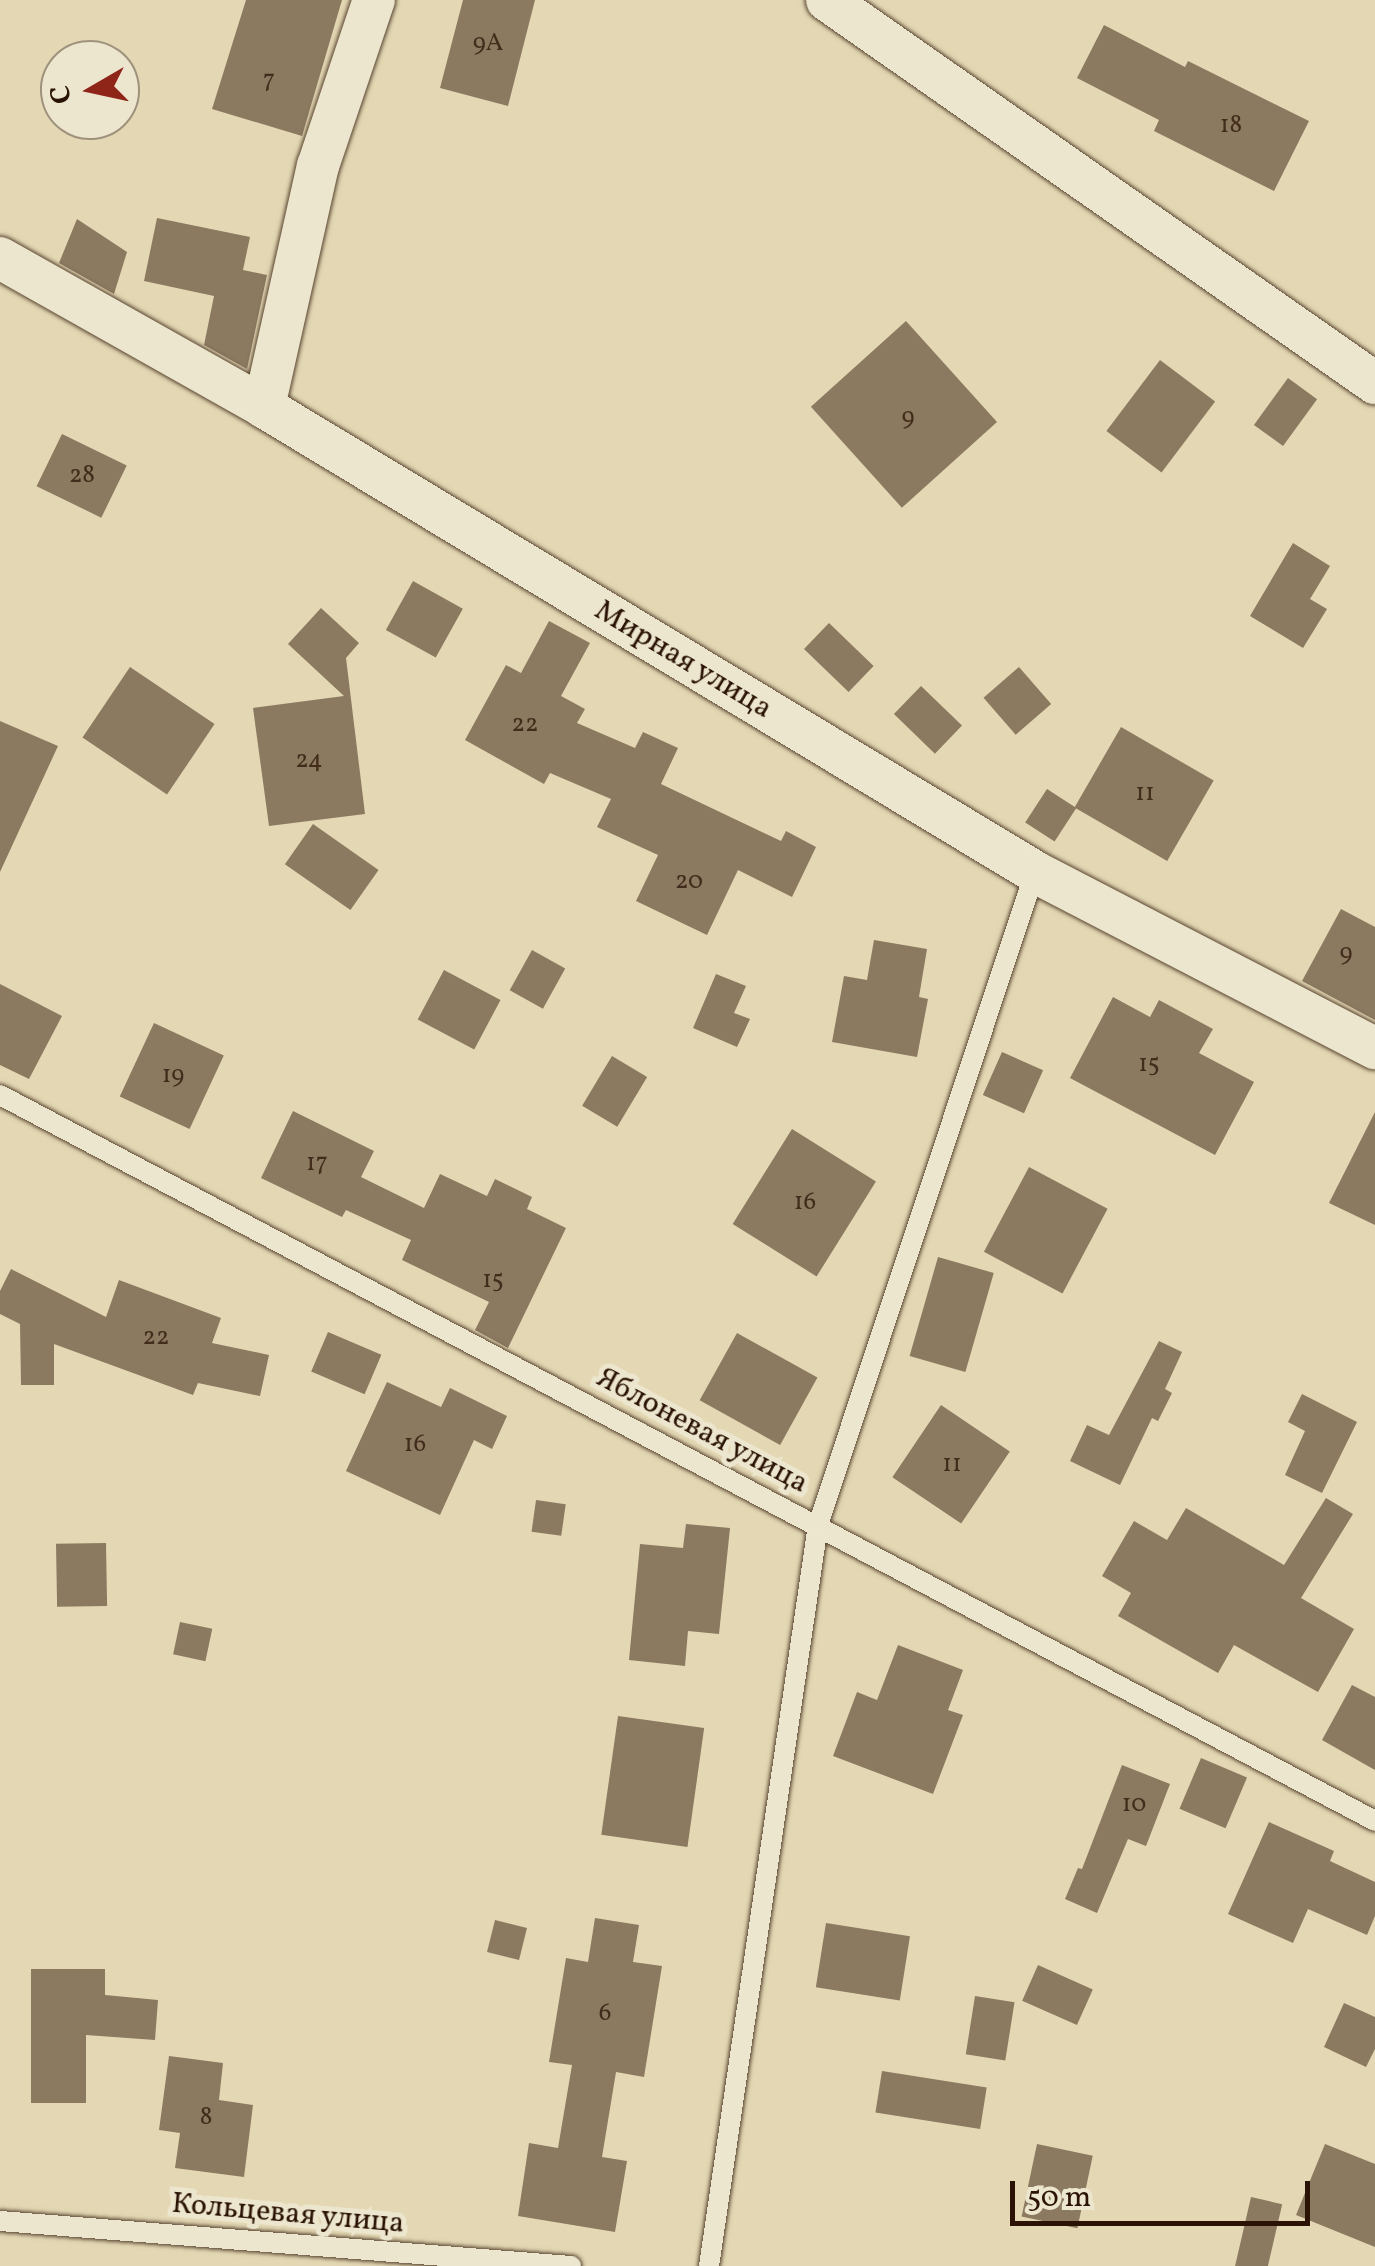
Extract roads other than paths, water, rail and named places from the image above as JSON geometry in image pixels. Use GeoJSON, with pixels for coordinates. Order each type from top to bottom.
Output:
{"type":"FeatureCollection","features":[{"type":"Feature","properties":{"kind":"street"},"geometry":{"type":"LineString","coordinates":[[264,407],[318,166],[374,0]]}},
{"type":"Feature","properties":{"kind":"street"},"geometry":{"type":"LineString","coordinates":[[827,0],[1375,382]]}},
{"type":"Feature","properties":{"kind":"street","name":"Мирная улица"},"geometry":{"type":"LineString","coordinates":[[0,258],[264,407],[1035,872],[1375,1048]]}},
{"type":"Feature","properties":{"kind":"lane"},"geometry":{"type":"LineString","coordinates":[[709,2266],[818,1525],[1035,872]]}},
{"type":"Feature","properties":{"kind":"lane","name":"Яблоневая улица"},"geometry":{"type":"LineString","coordinates":[[0,1096],[1375,1822]]}},
{"type":"Feature","properties":{"kind":"lane","name":"Кольцевая улица"},"geometry":{"type":"LineString","coordinates":[[0,2221],[571,2266]]}}]}
